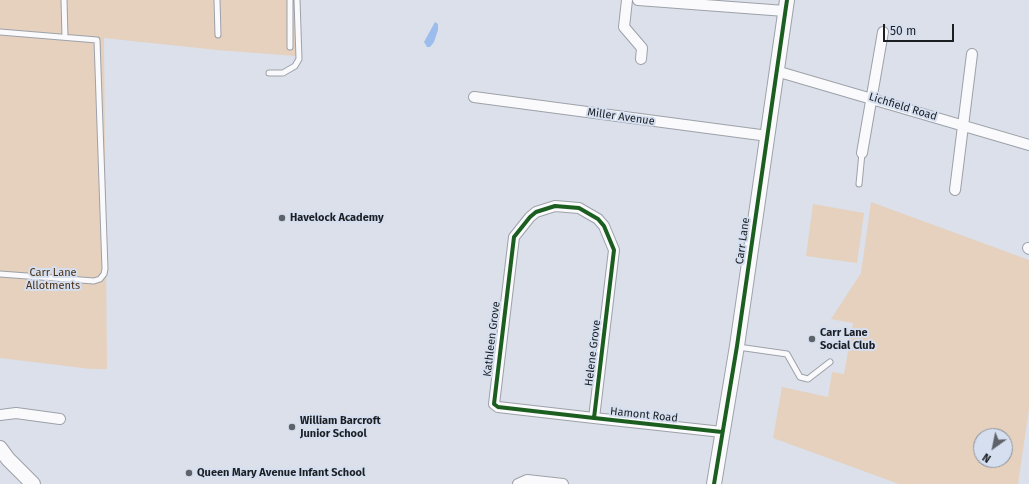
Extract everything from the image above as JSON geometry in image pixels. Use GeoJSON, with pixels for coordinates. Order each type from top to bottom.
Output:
{"type":"FeatureCollection","features":[{"type":"Feature","properties":{"kind":"street"},"geometry":{"type":"LineString","coordinates":[[627,0],[624,27],[642,48],[640,59]]}},
{"type":"Feature","properties":{"kind":"street"},"geometry":{"type":"LineString","coordinates":[[638,0],[786,5]]}},
{"type":"Feature","properties":{"kind":"street","name":"Carr Lane"},"geometry":{"type":"LineString","coordinates":[[714,484],[737,346],[786,5]]}},
{"type":"Feature","properties":{"kind":"street"},"geometry":{"type":"LineString","coordinates":[[862,153],[883,32]]}},
{"type":"Feature","properties":{"kind":"street"},"geometry":{"type":"LineString","coordinates":[[955,190],[972,54]]}},
{"type":"Feature","properties":{"kind":"street","name":"Lichfield Road"},"geometry":{"type":"LineString","coordinates":[[776,70],[872,97],[1029,145]]}},
{"type":"Feature","properties":{"kind":"street","name":"Miller Avenue"},"geometry":{"type":"LineString","coordinates":[[474,97],[768,136]]}},
{"type":"Feature","properties":{"kind":"street","name":"Kathleen Grove"},"geometry":{"type":"LineString","coordinates":[[494,404],[514,237],[530,217],[536,212],[555,206],[579,208],[598,219],[614,250],[609,290]]}},
{"type":"Feature","properties":{"kind":"street","name":"Helene Grove"},"geometry":{"type":"LineString","coordinates":[[594,418],[609,290]]}},
{"type":"Feature","properties":{"kind":"street","name":"Hamont Road"},"geometry":{"type":"LineString","coordinates":[[494,404],[498,407],[722,432]]}},
{"type":"Feature","properties":{"kind":"street"},"geometry":{"type":"LineString","coordinates":[[0,415],[16,413],[60,419]]}},
{"type":"Feature","properties":{"kind":"street"},"geometry":{"type":"LineString","coordinates":[[0,448],[8,459],[33,484]]}},
{"type":"Feature","properties":{"kind":"street"},"geometry":{"type":"LineString","coordinates":[[518,484],[527,480],[563,484]]}},
{"type":"Feature","properties":{"kind":"lane"},"geometry":{"type":"LineString","coordinates":[[64,0],[65,37]]}},
{"type":"Feature","properties":{"kind":"lane"},"geometry":{"type":"LineString","coordinates":[[217,0],[218,34]]}},
{"type":"Feature","properties":{"kind":"lane"},"geometry":{"type":"LineString","coordinates":[[290,0],[290,47]]}},
{"type":"Feature","properties":{"kind":"lane"},"geometry":{"type":"LineString","coordinates":[[269,73],[283,73],[295,66],[299,59],[297,0]]}},
{"type":"Feature","properties":{"kind":"lane"},"geometry":{"type":"LineString","coordinates":[[0,32],[97,40],[104,274],[100,279],[85,281],[0,274]]}},
{"type":"Feature","properties":{"kind":"lane"},"geometry":{"type":"LineString","coordinates":[[858,184],[862,153]]}},
{"type":"Feature","properties":{"kind":"lane"},"geometry":{"type":"LineString","coordinates":[[737,346],[787,354],[800,377],[808,379],[830,362]]}},
{"type":"Feature","properties":{"kind":"green space","name":"Carr Lane Allotments"},"geometry":{"type":"Polygon","coordinates":[[[0,0],[295,0],[296,56],[217,50],[104,38],[107,369],[91,369],[0,358],[0,0]]]}},
{"type":"Feature","properties":{"kind":"green space"},"geometry":{"type":"Polygon","coordinates":[[[871,202],[1029,260],[1029,409],[1018,484],[899,484],[773,438],[782,387],[828,397],[832,372],[844,374],[853,323],[831,319],[861,273],[871,202]]]}},
{"type":"Feature","properties":{"kind":"green space"},"geometry":{"type":"Polygon","coordinates":[[[813,204],[864,213],[857,263],[806,256],[813,204]]]}},
{"type":"Feature","properties":{"kind":"water"},"geometry":{"type":"Polygon","coordinates":[[[435,22],[438,24],[438,30],[434,42],[430,47],[427,47],[424,42],[435,22]]]}},
{"type":"Feature","properties":{"kind":"cycle path"},"geometry":{"type":"LineString","coordinates":[[714,484],[737,346],[787,0]]}},
{"type":"Feature","properties":{"kind":"cycle path"},"geometry":{"type":"LineString","coordinates":[[594,418],[614,250],[604,226],[598,219],[579,208],[555,206],[536,212],[530,217],[514,237],[494,404],[498,407],[594,418],[722,432]]}},
{"type":"Feature","properties":{"kind":"place","name":"Havelock Academy"},"geometry":{"type":"Point","coordinates":[282,218]}},
{"type":"Feature","properties":{"kind":"place","name":"Carr Lane Social Club"},"geometry":{"type":"Point","coordinates":[812,339]}},
{"type":"Feature","properties":{"kind":"place","name":"William Barcroft Junior School"},"geometry":{"type":"Point","coordinates":[292,427]}},
{"type":"Feature","properties":{"kind":"place","name":"Queen Mary Avenue Infant School"},"geometry":{"type":"Point","coordinates":[189,473]}}]}
